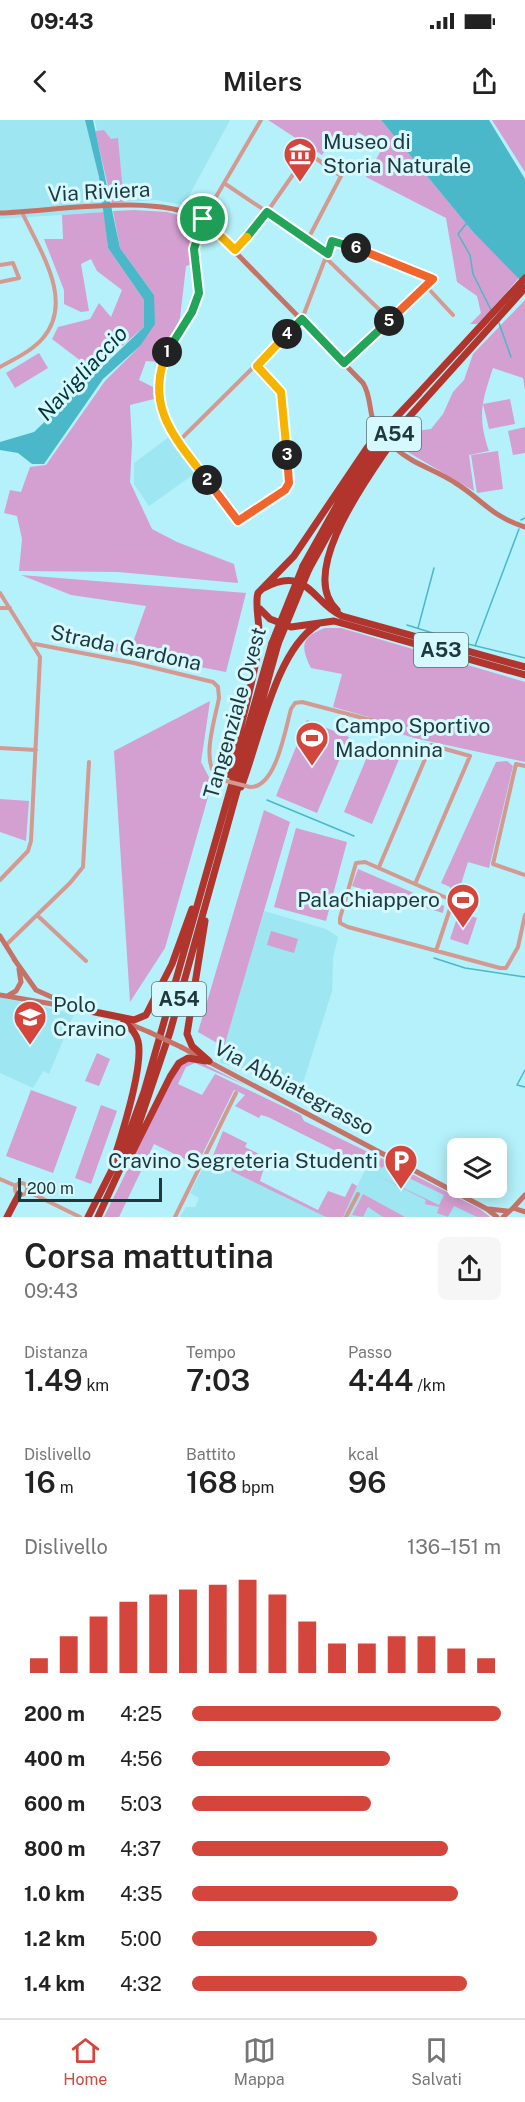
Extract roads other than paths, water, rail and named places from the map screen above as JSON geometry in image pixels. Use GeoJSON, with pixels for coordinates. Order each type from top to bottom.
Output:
{"type":"FeatureCollection","features":[{"type":"Feature","properties":{"kind":"highway","name":"Tangenziale Ovest"},"geometry":{"type":"LineString","coordinates":[[98,1217],[119,1175],[153,1083],[213,879],[226,818],[275,643],[327,520],[364,462],[498,312],[525,278]]}},
{"type":"Feature","properties":{"kind":"highway","name":"Tangenziale Ovest"},"geometry":{"type":"LineString","coordinates":[[498,312],[525,288]]}},
{"type":"Feature","properties":{"kind":"highway"},"geometry":{"type":"LineString","coordinates":[[226,818],[258,648],[261,624],[257,605],[259,591],[294,556],[367,448],[421,396]]}},
{"type":"Feature","properties":{"kind":"highway"},"geometry":{"type":"LineString","coordinates":[[358,623],[338,611],[329,601],[324,583],[326,562],[364,486],[421,396]]}},
{"type":"Feature","properties":{"kind":"highway","name":"A53"},"geometry":{"type":"LineString","coordinates":[[259,591],[278,582],[300,584],[315,592],[334,612],[358,623],[525,675]]}},
{"type":"Feature","properties":{"kind":"highway","name":"A53"},"geometry":{"type":"LineString","coordinates":[[257,605],[270,619],[291,627],[328,621],[358,623],[524,666]]}},
{"type":"Feature","properties":{"kind":"highway"},"geometry":{"type":"LineString","coordinates":[[226,818],[281,671],[305,635],[315,626],[328,621]]}},
{"type":"Feature","properties":{"kind":"highway","name":"Tangenziale Ovest"},"geometry":{"type":"LineString","coordinates":[[88,1217],[125,1144],[144,1092],[211,856],[226,818]]}},
{"type":"Feature","properties":{"kind":"highway"},"geometry":{"type":"LineString","coordinates":[[83,1009],[134,1020],[146,1015],[172,964],[211,856]]}},
{"type":"Feature","properties":{"kind":"highway"},"geometry":{"type":"LineString","coordinates":[[209,1062],[192,1046],[187,1034],[213,879]]}},
{"type":"Feature","properties":{"kind":"highway"},"geometry":{"type":"LineString","coordinates":[[124,1022],[139,1043]]}},
{"type":"Feature","properties":{"kind":"highway"},"geometry":{"type":"LineString","coordinates":[[106,1181],[132,1094],[139,1043],[143,1035],[149,1032]]}},
{"type":"Feature","properties":{"kind":"highway"},"geometry":{"type":"LineString","coordinates":[[119,1175],[175,1069],[188,1058],[209,1062]]}},
{"type":"Feature","properties":{"kind":"highway"},"geometry":{"type":"LineString","coordinates":[[7,1217],[17,1190]]}},
{"type":"Feature","properties":{"kind":"street"},"geometry":{"type":"LineString","coordinates":[[257,366],[281,392],[289,483],[285,490],[238,521],[178,442],[160,409],[158,398],[165,358],[192,312],[199,293],[194,249],[203,219],[261,120]]}},
{"type":"Feature","properties":{"kind":"street"},"geometry":{"type":"LineString","coordinates":[[235,250],[267,212],[308,153],[341,176],[308,239]]}},
{"type":"Feature","properties":{"kind":"street"},"geometry":{"type":"LineString","coordinates":[[224,183],[308,239],[390,320]]}},
{"type":"Feature","properties":{"kind":"street","name":"Via Riviera"},"geometry":{"type":"LineString","coordinates":[[0,213],[160,205],[179,208],[203,219],[302,319],[367,390],[371,419],[379,431]]}},
{"type":"Feature","properties":{"kind":"street"},"geometry":{"type":"LineString","coordinates":[[0,367],[43,339],[53,323],[57,307],[54,284],[22,212]]}},
{"type":"Feature","properties":{"kind":"street"},"geometry":{"type":"LineString","coordinates":[[178,442],[302,319],[332,241],[433,279],[344,363]]}},
{"type":"Feature","properties":{"kind":"street"},"geometry":{"type":"LineString","coordinates":[[0,265],[13,263],[19,278],[0,282]]}},
{"type":"Feature","properties":{"kind":"street"},"geometry":{"type":"LineString","coordinates":[[426,286],[453,315]]}},
{"type":"Feature","properties":{"kind":"street"},"geometry":{"type":"LineString","coordinates":[[394,447],[416,463],[457,483],[488,510],[525,527]]}},
{"type":"Feature","properties":{"kind":"street"},"geometry":{"type":"LineString","coordinates":[[0,593],[34,644],[40,657],[28,851],[0,880]]}},
{"type":"Feature","properties":{"kind":"street"},"geometry":{"type":"LineString","coordinates":[[0,608],[10,608]]}},
{"type":"Feature","properties":{"kind":"street","name":"Strada Gardona"},"geometry":{"type":"LineString","coordinates":[[34,644],[134,663],[213,682],[220,693],[208,763],[214,775],[222,780],[250,787],[261,785],[270,776],[291,709],[296,703],[313,704],[386,724],[383,731]]}},
{"type":"Feature","properties":{"kind":"street"},"geometry":{"type":"LineString","coordinates":[[379,867],[431,745],[470,756],[415,884]]}},
{"type":"Feature","properties":{"kind":"street"},"geometry":{"type":"LineString","coordinates":[[0,748],[36,750]]}},
{"type":"Feature","properties":{"kind":"street"},"geometry":{"type":"LineString","coordinates":[[6,945],[38,916],[83,867],[89,762]]}},
{"type":"Feature","properties":{"kind":"street"},"geometry":{"type":"LineString","coordinates":[[525,766],[516,764],[493,864],[525,875]]}},
{"type":"Feature","properties":{"kind":"street"},"geometry":{"type":"LineString","coordinates":[[436,951],[451,901],[379,867],[364,862],[356,863],[340,923],[436,951],[506,968],[518,946],[525,915]]}},
{"type":"Feature","properties":{"kind":"street"},"geometry":{"type":"LineString","coordinates":[[38,916],[86,961]]}},
{"type":"Feature","properties":{"kind":"street"},"geometry":{"type":"LineString","coordinates":[[0,936],[21,974],[21,982],[16,991],[2,995]]}},
{"type":"Feature","properties":{"kind":"street"},"geometry":{"type":"LineString","coordinates":[[518,946],[525,952]]}},
{"type":"Feature","properties":{"kind":"street"},"geometry":{"type":"LineString","coordinates":[[2,995],[29,1000],[36,990],[14,959]]}},
{"type":"Feature","properties":{"kind":"street"},"geometry":{"type":"LineString","coordinates":[[21,982],[33,983]]}},
{"type":"Feature","properties":{"kind":"street","name":"Via Abbiategrasso"},"geometry":{"type":"LineString","coordinates":[[36,990],[124,1022],[181,1047],[487,1209],[496,1217]]}},
{"type":"Feature","properties":{"kind":"street"},"geometry":{"type":"LineString","coordinates":[[16,991],[20,998]]}},
{"type":"Feature","properties":{"kind":"street","name":"Via Abbiategrasso"},"geometry":{"type":"LineString","coordinates":[[29,1000],[83,1009]]}},
{"type":"Feature","properties":{"kind":"street"},"geometry":{"type":"LineString","coordinates":[[175,1217],[236,1093]]}},
{"type":"Feature","properties":{"kind":"street"},"geometry":{"type":"LineString","coordinates":[[0,1179],[17,1190],[27,1191],[80,1217]]}},
{"type":"Feature","properties":{"kind":"street"},"geometry":{"type":"LineString","coordinates":[[17,1190],[24,1184],[27,1191]]}},
{"type":"Feature","properties":{"kind":"street"},"geometry":{"type":"LineString","coordinates":[[346,1217],[358,1194]]}},
{"type":"Feature","properties":{"kind":"street"},"geometry":{"type":"LineString","coordinates":[[503,1217],[525,1196]]}},
{"type":"Feature","properties":{"kind":"street","name":"Via Abbiategrasso"},"geometry":{"type":"LineString","coordinates":[[487,1209],[510,1209],[525,1212]]}},
{"type":"Feature","properties":{"kind":"waterway"},"geometry":{"type":"LineString","coordinates":[[466,224],[458,234],[470,255],[473,274],[491,310]]}},
{"type":"Feature","properties":{"kind":"waterway"},"geometry":{"type":"LineString","coordinates":[[499,323],[511,357]]}},
{"type":"Feature","properties":{"kind":"waterway"},"geometry":{"type":"LineString","coordinates":[[521,520],[525,518]]}},
{"type":"Feature","properties":{"kind":"waterway"},"geometry":{"type":"LineString","coordinates":[[475,646],[519,529]]}},
{"type":"Feature","properties":{"kind":"waterway"},"geometry":{"type":"LineString","coordinates":[[418,628],[434,568]]}},
{"type":"Feature","properties":{"kind":"waterway"},"geometry":{"type":"LineString","coordinates":[[407,625],[468,644],[525,658]]}},
{"type":"Feature","properties":{"kind":"waterway"},"geometry":{"type":"LineString","coordinates":[[267,800],[354,836]]}},
{"type":"Feature","properties":{"kind":"waterway"},"geometry":{"type":"LineString","coordinates":[[434,958],[465,968],[525,977]]}},
{"type":"Feature","properties":{"kind":"waterway"},"geometry":{"type":"LineString","coordinates":[[525,1070],[517,1085],[525,1087]]}},
{"type":"Feature","properties":{"kind":"place","name":"Museo di Storia Naturale"},"geometry":{"type":"Point","coordinates":[300,183]}},
{"type":"Feature","properties":{"kind":"place","name":"Campo Sportivo Madonnina"},"geometry":{"type":"Point","coordinates":[312,767]}},
{"type":"Feature","properties":{"kind":"place","name":"PalaChiappero"},"geometry":{"type":"Point","coordinates":[463,929]}},
{"type":"Feature","properties":{"kind":"place","name":"Polo Cravino"},"geometry":{"type":"Point","coordinates":[30,1046]}},
{"type":"Feature","properties":{"kind":"place","name":"Cravino Segreteria Studenti"},"geometry":{"type":"Point","coordinates":[401,1190]}},
{"type":"Feature","properties":{"kind":"water label","name":"Navigliaccio"},"geometry":{"type":"Point","coordinates":[82,373]}}]}
